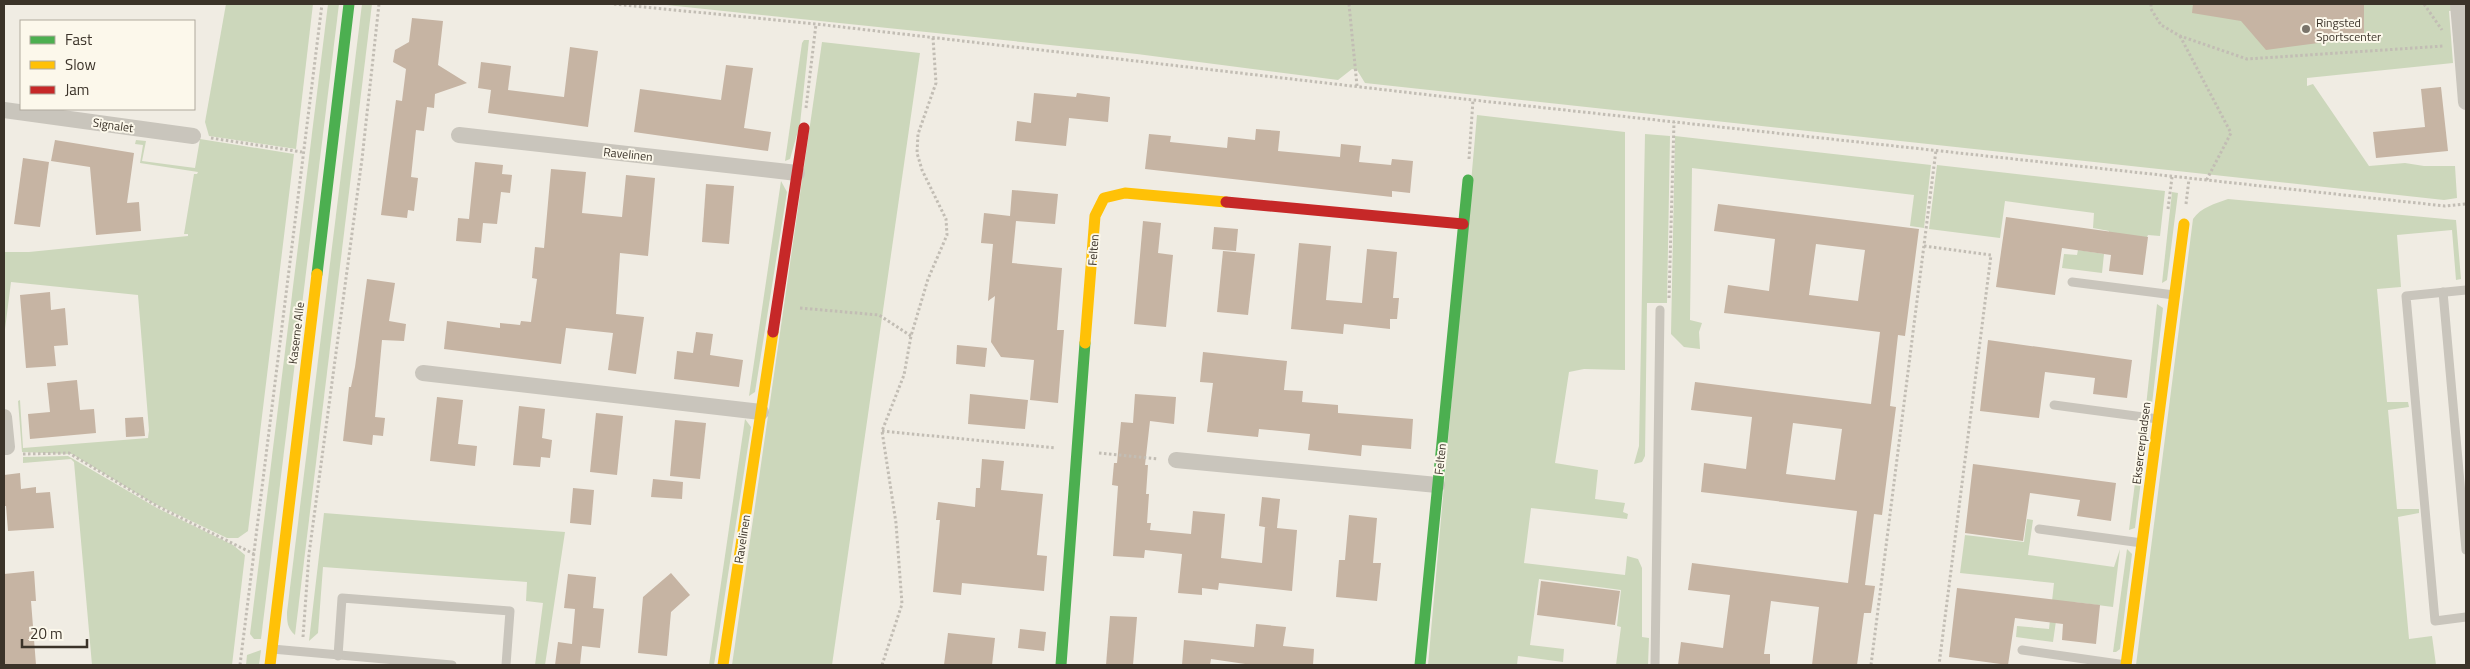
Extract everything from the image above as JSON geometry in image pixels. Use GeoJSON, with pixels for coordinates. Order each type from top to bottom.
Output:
{"type":"FeatureCollection","features":[{"type":"Feature","properties":{"kind":"street","name":"Kaserne Alle"},"geometry":{"type":"LineString","coordinates":[[270,665],[349,4]]}},
{"type":"Feature","properties":{"kind":"street"},"geometry":{"type":"LineString","coordinates":[[2458,4],[2464,39],[2466,102]]}},
{"type":"Feature","properties":{"kind":"street","name":"Signalet"},"geometry":{"type":"LineString","coordinates":[[4,110],[193,136]]}},
{"type":"Feature","properties":{"kind":"street","name":"Ravelinen"},"geometry":{"type":"LineString","coordinates":[[723,665],[804,128]]}},
{"type":"Feature","properties":{"kind":"street","name":"Ravelinen"},"geometry":{"type":"LineString","coordinates":[[459,135],[797,173]]}},
{"type":"Feature","properties":{"kind":"street","name":"Felten"},"geometry":{"type":"LineString","coordinates":[[1420,665],[1468,180]]}},
{"type":"Feature","properties":{"kind":"street","name":"Felten"},"geometry":{"type":"LineString","coordinates":[[1061,665],[1095,216],[1104,198],[1125,193],[1463,224]]}},
{"type":"Feature","properties":{"kind":"street","name":"Eksercerpladsen"},"geometry":{"type":"LineString","coordinates":[[2126,665],[2184,224]]}},
{"type":"Feature","properties":{"kind":"street"},"geometry":{"type":"LineString","coordinates":[[423,373],[761,412]]}},
{"type":"Feature","properties":{"kind":"street"},"geometry":{"type":"LineString","coordinates":[[4,417],[5,447]]}},
{"type":"Feature","properties":{"kind":"street","name":"Felten"},"geometry":{"type":"LineString","coordinates":[[1176,460],[1438,485]]}},
{"type":"Feature","properties":{"kind":"lane"},"geometry":{"type":"LineString","coordinates":[[2072,282],[2174,295]]}},
{"type":"Feature","properties":{"kind":"lane"},"geometry":{"type":"LineString","coordinates":[[2466,290],[2406,296],[2435,621],[2466,618]]}},
{"type":"Feature","properties":{"kind":"lane"},"geometry":{"type":"LineString","coordinates":[[2443,292],[2466,550]]}},
{"type":"Feature","properties":{"kind":"lane"},"geometry":{"type":"LineString","coordinates":[[1655,665],[1660,310]]}},
{"type":"Feature","properties":{"kind":"lane"},"geometry":{"type":"LineString","coordinates":[[2054,406],[2158,419]]}},
{"type":"Feature","properties":{"kind":"lane"},"geometry":{"type":"LineString","coordinates":[[2040,529],[2142,543]]}},
{"type":"Feature","properties":{"kind":"lane"},"geometry":{"type":"LineString","coordinates":[[338,656],[342,598],[510,611],[506,665]]}},
{"type":"Feature","properties":{"kind":"lane"},"geometry":{"type":"LineString","coordinates":[[272,649],[452,665]]}},
{"type":"Feature","properties":{"kind":"lane"},"geometry":{"type":"LineString","coordinates":[[2022,650],[2126,665]]}},
{"type":"Feature","properties":{"kind":"path"},"geometry":{"type":"LineString","coordinates":[[240,665],[302,152],[322,4]]}},
{"type":"Feature","properties":{"kind":"path"},"geometry":{"type":"LineString","coordinates":[[301,653],[309,554],[362,159],[379,4]]}},
{"type":"Feature","properties":{"kind":"path"},"geometry":{"type":"LineString","coordinates":[[614,4],[816,24],[1473,100],[2206,181],[2446,206],[2466,204]]}},
{"type":"Feature","properties":{"kind":"path"},"geometry":{"type":"LineString","coordinates":[[1349,4],[1357,86]]}},
{"type":"Feature","properties":{"kind":"path"},"geometry":{"type":"LineString","coordinates":[[2151,4],[2151,9],[2161,25],[2180,36],[2247,59],[2443,47],[2464,39]]}},
{"type":"Feature","properties":{"kind":"path"},"geometry":{"type":"LineString","coordinates":[[804,128],[816,24]]}},
{"type":"Feature","properties":{"kind":"path"},"geometry":{"type":"LineString","coordinates":[[2180,36],[2231,133],[2206,181]]}},
{"type":"Feature","properties":{"kind":"path"},"geometry":{"type":"LineString","coordinates":[[882,665],[902,604],[896,524],[882,431],[904,375],[911,336],[928,279],[947,235],[946,219],[922,170],[917,153],[918,134],[936,82],[933,38]]}},
{"type":"Feature","properties":{"kind":"path"},"geometry":{"type":"LineString","coordinates":[[1468,180],[1473,100]]}},
{"type":"Feature","properties":{"kind":"path"},"geometry":{"type":"LineString","coordinates":[[1660,310],[1669,306],[1674,122]]}},
{"type":"Feature","properties":{"kind":"path"},"geometry":{"type":"LineString","coordinates":[[193,136],[302,152]]}},
{"type":"Feature","properties":{"kind":"path"},"geometry":{"type":"LineString","coordinates":[[1871,665],[1936,150]]}},
{"type":"Feature","properties":{"kind":"path"},"geometry":{"type":"LineString","coordinates":[[1924,246],[1991,255],[1939,665]]}},
{"type":"Feature","properties":{"kind":"path"},"geometry":{"type":"LineString","coordinates":[[777,306],[879,315],[911,336]]}},
{"type":"Feature","properties":{"kind":"path"},"geometry":{"type":"LineString","coordinates":[[882,431],[946,437]]}},
{"type":"Feature","properties":{"kind":"path"},"geometry":{"type":"LineString","coordinates":[[5,447],[24,454],[69,454],[157,506],[254,554]]}},
{"type":"Feature","properties":{"kind":"green space"},"geometry":{"type":"Polygon","coordinates":[[[226,4],[313,4],[296,149],[209,136],[205,122],[226,4]]]}},
{"type":"Feature","properties":{"kind":"green space"},"geometry":{"type":"Polygon","coordinates":[[[328,4],[339,4],[261,639],[254,639],[250,634],[328,4]]]}},
{"type":"Feature","properties":{"kind":"green space"},"geometry":{"type":"Polygon","coordinates":[[[362,4],[372,4],[295,635],[288,625],[287,612],[362,4]]]}},
{"type":"Feature","properties":{"kind":"green space"},"geometry":{"type":"Polygon","coordinates":[[[657,4],[2466,4],[2466,9],[2449,11],[2453,63],[2307,78],[2307,86],[2313,84],[2369,166],[2405,163],[2424,166],[2455,166],[2457,198],[2444,200],[1365,83],[1357,70],[1352,69],[1338,80],[1137,54],[657,4]]]}},
{"type":"Feature","properties":{"kind":"green space"},"geometry":{"type":"Polygon","coordinates":[[[804,40],[809,40],[800,124],[790,159],[785,161],[802,43],[804,40]]]}},
{"type":"Feature","properties":{"kind":"green space"},"geometry":{"type":"Polygon","coordinates":[[[822,42],[920,53],[832,665],[732,665],[822,42]]]}},
{"type":"Feature","properties":{"kind":"green space"},"geometry":{"type":"Polygon","coordinates":[[[1477,115],[1625,132],[1625,370],[1584,369],[1569,372],[1555,463],[1598,470],[1595,499],[1625,503],[1623,512],[1628,514],[1627,519],[1531,508],[1524,563],[1625,575],[1627,556],[1638,559],[1642,568],[1642,637],[1649,638],[1648,665],[1616,665],[1621,627],[1617,626],[1621,590],[1539,579],[1530,645],[1564,649],[1563,662],[1518,656],[1517,665],[1428,665],[1477,115]]]}},
{"type":"Feature","properties":{"kind":"green space"},"geometry":{"type":"Polygon","coordinates":[[[1645,134],[1670,136],[1667,303],[1647,303],[1645,456],[1642,462],[1634,464],[1639,446],[1645,134]]]}},
{"type":"Feature","properties":{"kind":"green space"},"geometry":{"type":"Polygon","coordinates":[[[1675,136],[1931,165],[1924,228],[1910,226],[1914,195],[1692,168],[1690,320],[1702,323],[1699,332],[1700,349],[1684,347],[1671,334],[1675,136]]]}},
{"type":"Feature","properties":{"kind":"green space"},"geometry":{"type":"Polygon","coordinates":[[[200,139],[294,154],[248,531],[238,538],[227,538],[151,502],[72,454],[22,452],[18,401],[20,400],[23,448],[148,438],[149,430],[138,295],[11,282],[4,337],[4,252],[29,252],[188,236],[188,234],[184,234],[194,174],[198,172],[140,163],[143,145],[135,144],[136,140],[146,141],[142,161],[195,168],[200,139]]]}},
{"type":"Feature","properties":{"kind":"green space"},"geometry":{"type":"Polygon","coordinates":[[[1937,165],[2165,191],[2160,236],[2148,235],[2147,237],[2106,248],[2109,231],[2093,228],[2094,213],[2005,201],[2000,238],[1929,229],[1937,165]]]}},
{"type":"Feature","properties":{"kind":"green space"},"geometry":{"type":"Polygon","coordinates":[[[781,181],[787,192],[755,392],[749,396],[781,181]]]}},
{"type":"Feature","properties":{"kind":"green space"},"geometry":{"type":"Polygon","coordinates":[[[2172,192],[2178,193],[2167,280],[2162,283],[2172,192]]]}},
{"type":"Feature","properties":{"kind":"green space"},"geometry":{"type":"Polygon","coordinates":[[[2228,199],[2456,220],[2461,279],[2456,280],[2452,230],[2397,235],[2401,287],[2377,289],[2387,402],[2408,402],[2409,407],[2388,410],[2397,509],[2419,509],[2419,513],[2398,517],[2409,639],[2432,636],[2436,665],[2136,665],[2193,219],[2204,209],[2228,199]]]}},
{"type":"Feature","properties":{"kind":"green space"},"geometry":{"type":"Polygon","coordinates":[[[2078,250],[2104,254],[2102,273],[2062,268],[2064,254],[2077,255],[2078,250]]]}},
{"type":"Feature","properties":{"kind":"green space"},"geometry":{"type":"Polygon","coordinates":[[[2157,304],[2163,308],[2152,404],[2146,406],[2157,304]]]}},
{"type":"Feature","properties":{"kind":"green space"},"geometry":{"type":"Polygon","coordinates":[[[745,419],[751,427],[714,665],[709,665],[745,419]]]}},
{"type":"Feature","properties":{"kind":"green space"},"geometry":{"type":"Polygon","coordinates":[[[2142,427],[2147,433],[2135,528],[2129,530],[2142,427]]]}},
{"type":"Feature","properties":{"kind":"green space"},"geometry":{"type":"Polygon","coordinates":[[[68,456],[157,508],[233,545],[245,555],[232,665],[92,665],[74,462],[71,459],[23,463],[23,457],[68,456]]]}},
{"type":"Feature","properties":{"kind":"green space"},"geometry":{"type":"Polygon","coordinates":[[[324,513],[565,532],[545,665],[535,665],[543,603],[526,601],[527,582],[323,567],[318,633],[309,641],[324,513]]]}},
{"type":"Feature","properties":{"kind":"green space"},"geometry":{"type":"Polygon","coordinates":[[[2027,519],[2033,520],[2028,555],[2114,567],[2120,549],[2113,607],[2074,602],[2057,614],[2053,642],[2016,637],[2017,626],[2049,629],[2054,583],[1960,573],[1965,535],[2024,542],[2027,519]]]}},
{"type":"Feature","properties":{"kind":"green space"},"geometry":{"type":"Polygon","coordinates":[[[2127,549],[2132,554],[2120,649],[2113,652],[2127,549]]]}},
{"type":"Feature","properties":{"kind":"green space"},"geometry":{"type":"Polygon","coordinates":[[[261,650],[259,665],[246,665],[247,655],[261,650]]]}},
{"type":"Feature","properties":{"kind":"building","name":"Ringsted Sportscenter"},"geometry":{"type":"Polygon","coordinates":[[[2193,4],[2364,4],[2364,37],[2266,50],[2241,21],[2192,13],[2193,4]]]}},
{"type":"Feature","properties":{"kind":"building"},"geometry":{"type":"Polygon","coordinates":[[[412,18],[443,21],[438,65],[467,83],[435,94],[434,108],[427,107],[424,131],[416,130],[411,177],[418,178],[414,211],[408,210],[407,218],[381,215],[396,100],[402,101],[406,69],[393,62],[395,50],[409,42],[412,18]]]}},
{"type":"Feature","properties":{"kind":"building"},"geometry":{"type":"Polygon","coordinates":[[[570,47],[598,51],[588,127],[488,113],[491,90],[478,88],[481,62],[511,66],[508,90],[564,97],[570,47]]]}},
{"type":"Feature","properties":{"kind":"building"},"geometry":{"type":"Polygon","coordinates":[[[726,65],[753,68],[744,128],[771,132],[768,151],[634,132],[640,89],[721,100],[726,65]]]}},
{"type":"Feature","properties":{"kind":"building"},"geometry":{"type":"Polygon","coordinates":[[[2441,87],[2448,151],[2376,158],[2373,132],[2425,127],[2421,89],[2441,87]]]}},
{"type":"Feature","properties":{"kind":"building"},"geometry":{"type":"Polygon","coordinates":[[[1034,93],[1076,97],[1077,93],[1110,97],[1108,122],[1069,118],[1066,146],[1015,141],[1017,121],[1031,123],[1034,93]]]}},
{"type":"Feature","properties":{"kind":"building"},"geometry":{"type":"Polygon","coordinates":[[[1256,129],[1280,131],[1278,151],[1340,157],[1341,144],[1361,146],[1359,162],[1391,165],[1392,159],[1413,161],[1410,193],[1392,191],[1392,197],[1145,169],[1149,134],[1171,136],[1170,142],[1227,148],[1228,137],[1255,140],[1256,129]]]}},
{"type":"Feature","properties":{"kind":"building"},"geometry":{"type":"Polygon","coordinates":[[[55,140],[134,153],[127,203],[139,202],[141,231],[96,235],[90,167],[51,161],[55,140]]]}},
{"type":"Feature","properties":{"kind":"building"},"geometry":{"type":"Polygon","coordinates":[[[23,158],[49,162],[40,227],[14,224],[23,158]]]}},
{"type":"Feature","properties":{"kind":"building"},"geometry":{"type":"Polygon","coordinates":[[[475,162],[503,165],[502,174],[512,175],[510,193],[501,192],[497,224],[483,223],[481,243],[456,241],[458,218],[469,219],[475,162]]]}},
{"type":"Feature","properties":{"kind":"building"},"geometry":{"type":"Polygon","coordinates":[[[551,169],[586,172],[582,213],[622,217],[626,175],[655,178],[648,256],[620,253],[616,314],[644,317],[636,374],[608,370],[613,333],[566,328],[561,364],[444,349],[447,321],[500,328],[500,323],[520,325],[521,321],[531,322],[537,279],[532,278],[535,247],[544,248],[551,169]]]}},
{"type":"Feature","properties":{"kind":"building"},"geometry":{"type":"Polygon","coordinates":[[[706,184],[734,186],[729,244],[702,242],[706,184]]]}},
{"type":"Feature","properties":{"kind":"building"},"geometry":{"type":"Polygon","coordinates":[[[1012,190],[1058,194],[1055,224],[1016,221],[1012,263],[1062,268],[1057,330],[1064,330],[1058,403],[1030,400],[1034,360],[1001,357],[991,342],[995,296],[988,301],[993,244],[981,243],[984,213],[1010,216],[1012,190]]]}},
{"type":"Feature","properties":{"kind":"building"},"geometry":{"type":"Polygon","coordinates":[[[1718,204],[1919,229],[1905,336],[1898,335],[1890,406],[1896,407],[1882,515],[1874,514],[1865,585],[1875,586],[1871,613],[1864,613],[1857,665],[1812,665],[1819,607],[1771,601],[1764,654],[1770,654],[1770,665],[1678,665],[1681,642],[1723,648],[1730,595],[1688,590],[1692,563],[1848,583],[1857,511],[1701,492],[1704,463],[1746,469],[1752,417],[1691,410],[1695,382],[1871,404],[1880,332],[1724,313],[1728,285],[1769,291],[1775,239],[1714,231],[1718,204]],[[1816,244],[1809,295],[1858,301],[1865,250],[1816,244]],[[1793,423],[1786,474],[1835,480],[1842,429],[1793,423]]]}},
{"type":"Feature","properties":{"kind":"building"},"geometry":{"type":"Polygon","coordinates":[[[2006,217],[2148,237],[2143,275],[2109,271],[2111,255],[2062,248],[2055,295],[1996,287],[2006,217]]]}},
{"type":"Feature","properties":{"kind":"building"},"geometry":{"type":"Polygon","coordinates":[[[1143,221],[1161,223],[1158,253],[1173,255],[1166,327],[1134,324],[1143,221]]]}},
{"type":"Feature","properties":{"kind":"building"},"geometry":{"type":"Polygon","coordinates":[[[1214,227],[1238,229],[1236,251],[1212,249],[1214,227]]]}},
{"type":"Feature","properties":{"kind":"building"},"geometry":{"type":"Polygon","coordinates":[[[1299,243],[1331,246],[1326,300],[1362,303],[1367,249],[1397,252],[1393,298],[1399,298],[1397,319],[1390,319],[1390,329],[1344,324],[1343,334],[1291,329],[1299,243]]]}},
{"type":"Feature","properties":{"kind":"building"},"geometry":{"type":"Polygon","coordinates":[[[1223,251],[1255,254],[1248,315],[1217,312],[1223,251]]]}},
{"type":"Feature","properties":{"kind":"building"},"geometry":{"type":"Polygon","coordinates":[[[367,279],[395,283],[389,321],[406,324],[404,341],[382,340],[375,417],[385,418],[383,436],[373,435],[372,445],[343,441],[349,387],[351,387],[355,367],[367,279]]]}},
{"type":"Feature","properties":{"kind":"building"},"geometry":{"type":"Polygon","coordinates":[[[50,292],[51,310],[65,308],[68,345],[54,346],[56,366],[26,368],[20,295],[50,292]]]}},
{"type":"Feature","properties":{"kind":"building"},"geometry":{"type":"Polygon","coordinates":[[[696,332],[713,334],[710,355],[743,360],[739,387],[674,379],[677,351],[693,353],[696,332]]]}},
{"type":"Feature","properties":{"kind":"building"},"geometry":{"type":"Polygon","coordinates":[[[1988,340],[2132,360],[2127,398],[2093,394],[2095,378],[2045,372],[2039,418],[1980,411],[1988,340]]]}},
{"type":"Feature","properties":{"kind":"building"},"geometry":{"type":"Polygon","coordinates":[[[957,345],[987,348],[985,367],[956,364],[957,345]]]}},
{"type":"Feature","properties":{"kind":"building"},"geometry":{"type":"Polygon","coordinates":[[[1203,352],[1287,361],[1284,390],[1303,391],[1302,402],[1338,405],[1338,413],[1413,419],[1411,449],[1362,445],[1361,456],[1308,450],[1310,434],[1259,429],[1258,437],[1207,432],[1213,383],[1200,382],[1203,352]]]}},
{"type":"Feature","properties":{"kind":"building"},"geometry":{"type":"Polygon","coordinates":[[[77,380],[80,410],[94,409],[96,433],[30,439],[28,414],[50,412],[47,383],[77,380]]]}},
{"type":"Feature","properties":{"kind":"building"},"geometry":{"type":"Polygon","coordinates":[[[970,394],[1028,400],[1025,429],[968,424],[970,394]]]}},
{"type":"Feature","properties":{"kind":"building"},"geometry":{"type":"Polygon","coordinates":[[[1135,394],[1176,397],[1174,424],[1150,421],[1145,465],[1148,465],[1146,494],[1149,494],[1147,523],[1151,523],[1150,530],[1191,534],[1193,511],[1225,514],[1221,558],[1262,563],[1265,527],[1259,526],[1262,497],[1280,499],[1277,528],[1297,530],[1292,591],[1219,583],[1218,590],[1202,588],[1202,595],[1178,593],[1182,554],[1145,550],[1144,558],[1113,556],[1118,486],[1112,485],[1114,463],[1117,463],[1121,422],[1133,423],[1135,394]]]}},
{"type":"Feature","properties":{"kind":"building"},"geometry":{"type":"Polygon","coordinates":[[[437,397],[463,400],[458,444],[477,446],[475,466],[430,461],[437,397]]]}},
{"type":"Feature","properties":{"kind":"building"},"geometry":{"type":"Polygon","coordinates":[[[519,406],[545,409],[542,438],[552,440],[550,458],[541,457],[540,467],[513,465],[519,406]]]}},
{"type":"Feature","properties":{"kind":"building"},"geometry":{"type":"Polygon","coordinates":[[[596,413],[623,416],[617,475],[590,472],[596,413]]]}},
{"type":"Feature","properties":{"kind":"building"},"geometry":{"type":"Polygon","coordinates":[[[143,417],[145,436],[126,437],[125,418],[143,417]]]}},
{"type":"Feature","properties":{"kind":"building"},"geometry":{"type":"Polygon","coordinates":[[[675,420],[706,423],[700,479],[670,476],[675,420]]]}},
{"type":"Feature","properties":{"kind":"building"},"geometry":{"type":"Polygon","coordinates":[[[982,459],[1004,461],[1001,490],[1043,494],[1037,555],[1047,556],[1044,591],[962,583],[961,595],[933,592],[940,520],[936,520],[938,502],[975,507],[976,488],[980,488],[982,459]]]}},
{"type":"Feature","properties":{"kind":"building"},"geometry":{"type":"Polygon","coordinates":[[[1973,464],[2116,483],[2111,521],[2077,516],[2080,500],[2030,493],[2023,541],[1965,533],[1973,464]]]}},
{"type":"Feature","properties":{"kind":"building"},"geometry":{"type":"Polygon","coordinates":[[[20,473],[21,489],[36,487],[36,493],[50,492],[54,528],[8,531],[6,506],[4,506],[4,475],[20,473]]]}},
{"type":"Feature","properties":{"kind":"building"},"geometry":{"type":"Polygon","coordinates":[[[653,479],[683,482],[682,499],[651,497],[653,479]]]}},
{"type":"Feature","properties":{"kind":"building"},"geometry":{"type":"Polygon","coordinates":[[[573,488],[594,490],[591,525],[570,523],[573,488]]]}},
{"type":"Feature","properties":{"kind":"building"},"geometry":{"type":"Polygon","coordinates":[[[1349,515],[1377,518],[1373,563],[1381,563],[1377,601],[1336,597],[1339,560],[1345,560],[1349,515]]]}},
{"type":"Feature","properties":{"kind":"building"},"geometry":{"type":"Polygon","coordinates":[[[34,571],[36,601],[31,601],[36,665],[4,665],[4,574],[34,571]]]}},
{"type":"Feature","properties":{"kind":"building"},"geometry":{"type":"Polygon","coordinates":[[[671,573],[690,595],[671,612],[667,656],[638,653],[643,597],[671,573]]]}},
{"type":"Feature","properties":{"kind":"building"},"geometry":{"type":"Polygon","coordinates":[[[568,574],[596,577],[593,608],[604,609],[600,648],[582,646],[580,665],[555,665],[558,642],[572,644],[575,609],[564,608],[568,574]]]}},
{"type":"Feature","properties":{"kind":"building"},"geometry":{"type":"Polygon","coordinates":[[[1541,581],[1620,591],[1615,625],[1537,615],[1541,581]]]}},
{"type":"Feature","properties":{"kind":"building"},"geometry":{"type":"Polygon","coordinates":[[[1957,588],[2100,605],[2096,644],[2062,640],[2063,624],[2015,618],[2008,665],[1949,657],[1957,588]]]}},
{"type":"Feature","properties":{"kind":"building"},"geometry":{"type":"Polygon","coordinates":[[[1110,616],[1137,617],[1133,665],[1106,665],[1110,616]]]}},
{"type":"Feature","properties":{"kind":"building"},"geometry":{"type":"Polygon","coordinates":[[[1256,624],[1286,627],[1283,646],[1314,649],[1313,665],[1252,665],[1211,659],[1210,665],[1182,665],[1184,640],[1254,647],[1256,624]]]}},
{"type":"Feature","properties":{"kind":"building"},"geometry":{"type":"Polygon","coordinates":[[[1020,629],[1046,632],[1044,651],[1018,648],[1020,629]]]}},
{"type":"Feature","properties":{"kind":"building"},"geometry":{"type":"Polygon","coordinates":[[[948,633],[995,638],[992,665],[944,665],[948,633]]]}},
{"type":"Feature","properties":{"kind":"traffic: fast"},"geometry":{"type":"LineString","coordinates":[[317,274],[349,4]]}},
{"type":"Feature","properties":{"kind":"traffic: fast"},"geometry":{"type":"LineString","coordinates":[[1420,665],[1468,180]]}},
{"type":"Feature","properties":{"kind":"traffic: fast"},"geometry":{"type":"LineString","coordinates":[[1061,665],[1085,343]]}},
{"type":"Feature","properties":{"kind":"traffic: slow"},"geometry":{"type":"LineString","coordinates":[[1085,343],[1095,216],[1104,198],[1125,193],[1226,202]]}},
{"type":"Feature","properties":{"kind":"traffic: slow"},"geometry":{"type":"LineString","coordinates":[[2126,665],[2184,224]]}},
{"type":"Feature","properties":{"kind":"traffic: slow"},"geometry":{"type":"LineString","coordinates":[[270,665],[317,274]]}},
{"type":"Feature","properties":{"kind":"traffic: slow"},"geometry":{"type":"LineString","coordinates":[[723,665],[773,332]]}},
{"type":"Feature","properties":{"kind":"traffic: jam"},"geometry":{"type":"LineString","coordinates":[[773,332],[804,128]]}},
{"type":"Feature","properties":{"kind":"traffic: jam"},"geometry":{"type":"LineString","coordinates":[[1226,202],[1463,224]]}},
{"type":"Feature","properties":{"kind":"place","name":"Ringsted Sportscenter"},"geometry":{"type":"Point","coordinates":[2306,29]}}]}
